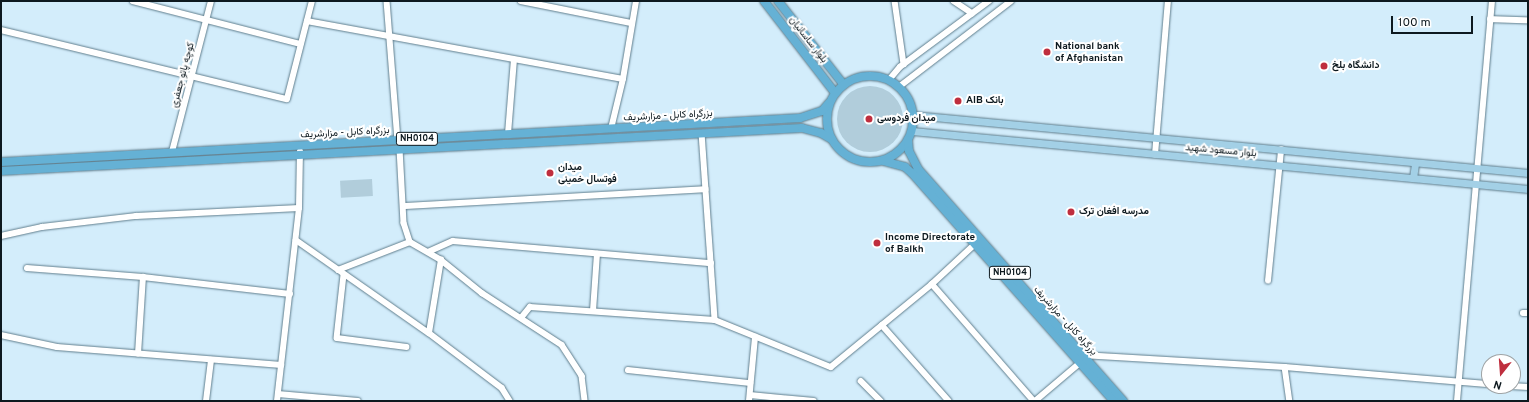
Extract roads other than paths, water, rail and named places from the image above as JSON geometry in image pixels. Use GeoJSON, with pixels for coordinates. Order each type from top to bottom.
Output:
{"type":"FeatureCollection","features":[{"type":"Feature","properties":{"kind":"highway","name":"بلوار ساسانیان"},"geometry":{"type":"LineString","coordinates":[[764,1],[835,93]]}},
{"type":"Feature","properties":{"kind":"highway","name":"بلوار ساسانیان"},"geometry":{"type":"LineString","coordinates":[[778,1],[843,84]]}},
{"type":"Feature","properties":{"kind":"highway"},"geometry":{"type":"LineString","coordinates":[[831,139],[827,128],[829,104],[835,93],[843,84],[861,76],[880,77],[889,80],[899,87],[909,100],[913,114],[912,131],[908,140],[897,153],[883,161]]}},
{"type":"Feature","properties":{"kind":"highway","name":"بزرگراه کابل - مزارشریف"},"geometry":{"type":"LineString","coordinates":[[1,171],[300,150],[398,140],[800,118],[822,111],[829,104]]}},
{"type":"Feature","properties":{"kind":"highway","name":"بزرگراه کابل - مزارشریف"},"geometry":{"type":"LineString","coordinates":[[1,162],[172,152],[400,149],[802,128],[812,130],[831,139]]}},
{"type":"Feature","properties":{"kind":"highway","name":"NH0104"},"geometry":{"type":"LineString","coordinates":[[831,139],[842,153],[859,162],[883,161]]}},
{"type":"Feature","properties":{"kind":"highway","name":"بزرگراه کابل - مزارشریف"},"geometry":{"type":"LineString","coordinates":[[908,140],[912,160],[975,244],[1081,359],[1122,401]]}},
{"type":"Feature","properties":{"kind":"highway","name":"بزرگراه کابل - مزارشریف"},"geometry":{"type":"LineString","coordinates":[[883,161],[905,167],[943,203],[1081,359],[1114,401]]}},
{"type":"Feature","properties":{"kind":"main road","name":"بلوار مسعود شهید"},"geometry":{"type":"LineString","coordinates":[[913,114],[1157,139],[1528,173]]}},
{"type":"Feature","properties":{"kind":"main road","name":"بلوار مسعود شهید"},"geometry":{"type":"LineString","coordinates":[[912,131],[1528,189]]}},
{"type":"Feature","properties":{"kind":"main road"},"geometry":{"type":"LineString","coordinates":[[1413,178],[1415,163]]}},
{"type":"Feature","properties":{"kind":"street"},"geometry":{"type":"LineString","coordinates":[[133,1],[301,44]]}},
{"type":"Feature","properties":{"kind":"street","name":"کوچه پاتو جعفری"},"geometry":{"type":"LineString","coordinates":[[172,152],[211,1]]}},
{"type":"Feature","properties":{"kind":"street"},"geometry":{"type":"LineString","coordinates":[[1,30],[287,99],[312,1]]}},
{"type":"Feature","properties":{"kind":"street"},"geometry":{"type":"LineString","coordinates":[[387,1],[398,140]]}},
{"type":"Feature","properties":{"kind":"street"},"geometry":{"type":"LineString","coordinates":[[521,1],[632,23]]}},
{"type":"Feature","properties":{"kind":"street"},"geometry":{"type":"LineString","coordinates":[[611,129],[623,79],[636,1]]}},
{"type":"Feature","properties":{"kind":"street"},"geometry":{"type":"LineString","coordinates":[[895,1],[904,64]]}},
{"type":"Feature","properties":{"kind":"street"},"geometry":{"type":"LineString","coordinates":[[954,1],[972,13]]}},
{"type":"Feature","properties":{"kind":"street"},"geometry":{"type":"LineString","coordinates":[[889,80],[904,64],[988,1]]}},
{"type":"Feature","properties":{"kind":"street"},"geometry":{"type":"LineString","coordinates":[[899,87],[1011,1]]}},
{"type":"Feature","properties":{"kind":"street"},"geometry":{"type":"LineString","coordinates":[[1156,155],[1168,1]]}},
{"type":"Feature","properties":{"kind":"street"},"geometry":{"type":"LineString","coordinates":[[1456,401],[1492,1]]}},
{"type":"Feature","properties":{"kind":"street"},"geometry":{"type":"LineString","coordinates":[[1490,19],[1528,20]]}},
{"type":"Feature","properties":{"kind":"street"},"geometry":{"type":"LineString","coordinates":[[307,21],[623,79]]}},
{"type":"Feature","properties":{"kind":"street"},"geometry":{"type":"LineString","coordinates":[[508,134],[514,60]]}},
{"type":"Feature","properties":{"kind":"street"},"geometry":{"type":"LineString","coordinates":[[702,133],[715,320]]}},
{"type":"Feature","properties":{"kind":"street"},"geometry":{"type":"LineString","coordinates":[[400,149],[404,223],[410,242],[441,260],[482,293],[562,345],[582,376],[585,401]]}},
{"type":"Feature","properties":{"kind":"street"},"geometry":{"type":"LineString","coordinates":[[277,401],[299,208],[300,150]]}},
{"type":"Feature","properties":{"kind":"street"},"geometry":{"type":"LineString","coordinates":[[1268,281],[1281,150]]}},
{"type":"Feature","properties":{"kind":"street"},"geometry":{"type":"LineString","coordinates":[[404,206],[706,189]]}},
{"type":"Feature","properties":{"kind":"street"},"geometry":{"type":"LineString","coordinates":[[1,236],[42,227],[136,216],[299,208]]}},
{"type":"Feature","properties":{"kind":"street"},"geometry":{"type":"LineString","coordinates":[[296,240],[429,333],[502,388],[510,401]]}},
{"type":"Feature","properties":{"kind":"street"},"geometry":{"type":"LineString","coordinates":[[338,270],[410,242]]}},
{"type":"Feature","properties":{"kind":"street"},"geometry":{"type":"LineString","coordinates":[[428,252],[453,242],[711,263]]}},
{"type":"Feature","properties":{"kind":"street"},"geometry":{"type":"LineString","coordinates":[[521,318],[530,307],[715,320],[830,368],[932,284],[975,244]]}},
{"type":"Feature","properties":{"kind":"street"},"geometry":{"type":"LineString","coordinates":[[593,311],[597,254]]}},
{"type":"Feature","properties":{"kind":"street"},"geometry":{"type":"LineString","coordinates":[[429,333],[441,260]]}},
{"type":"Feature","properties":{"kind":"street"},"geometry":{"type":"LineString","coordinates":[[27,268],[143,277],[290,294]]}},
{"type":"Feature","properties":{"kind":"street"},"geometry":{"type":"LineString","coordinates":[[344,275],[337,338],[406,347]]}},
{"type":"Feature","properties":{"kind":"street"},"geometry":{"type":"LineString","coordinates":[[138,354],[143,277]]}},
{"type":"Feature","properties":{"kind":"street"},"geometry":{"type":"LineString","coordinates":[[932,284],[1035,401],[1081,359],[1286,367],[1481,383]]}},
{"type":"Feature","properties":{"kind":"street"},"geometry":{"type":"LineString","coordinates":[[882,325],[949,401]]}},
{"type":"Feature","properties":{"kind":"street"},"geometry":{"type":"LineString","coordinates":[[1,335],[58,347],[211,360],[281,364]]}},
{"type":"Feature","properties":{"kind":"street"},"geometry":{"type":"LineString","coordinates":[[755,337],[750,383],[750,398],[814,401]]}},
{"type":"Feature","properties":{"kind":"street"},"geometry":{"type":"LineString","coordinates":[[206,401],[211,360]]}},
{"type":"Feature","properties":{"kind":"street"},"geometry":{"type":"LineString","coordinates":[[1286,367],[1290,401]]}},
{"type":"Feature","properties":{"kind":"street"},"geometry":{"type":"LineString","coordinates":[[628,370],[750,383]]}},
{"type":"Feature","properties":{"kind":"street"},"geometry":{"type":"LineString","coordinates":[[861,381],[881,401]]}},
{"type":"Feature","properties":{"kind":"street"},"geometry":{"type":"LineString","coordinates":[[278,394],[358,401]]}},
{"type":"Feature","properties":{"kind":"place","name":"National bank of Afghanistan"},"geometry":{"type":"Point","coordinates":[1047,52]}},
{"type":"Feature","properties":{"kind":"place","name":"دانشگاه بلخ"},"geometry":{"type":"Point","coordinates":[1324,66]}},
{"type":"Feature","properties":{"kind":"place","name":"AIB بانک"},"geometry":{"type":"Point","coordinates":[958,101]}},
{"type":"Feature","properties":{"kind":"place","name":"میدان فردوسی"},"geometry":{"type":"Point","coordinates":[869,119]}},
{"type":"Feature","properties":{"kind":"place","name":"میدان فوتسال خمینی"},"geometry":{"type":"Point","coordinates":[550,173]}},
{"type":"Feature","properties":{"kind":"place","name":"مدرسه افغان ترک"},"geometry":{"type":"Point","coordinates":[1071,212]}},
{"type":"Feature","properties":{"kind":"place","name":"Income Directorate of Balkh"},"geometry":{"type":"Point","coordinates":[877,243]}}]}
